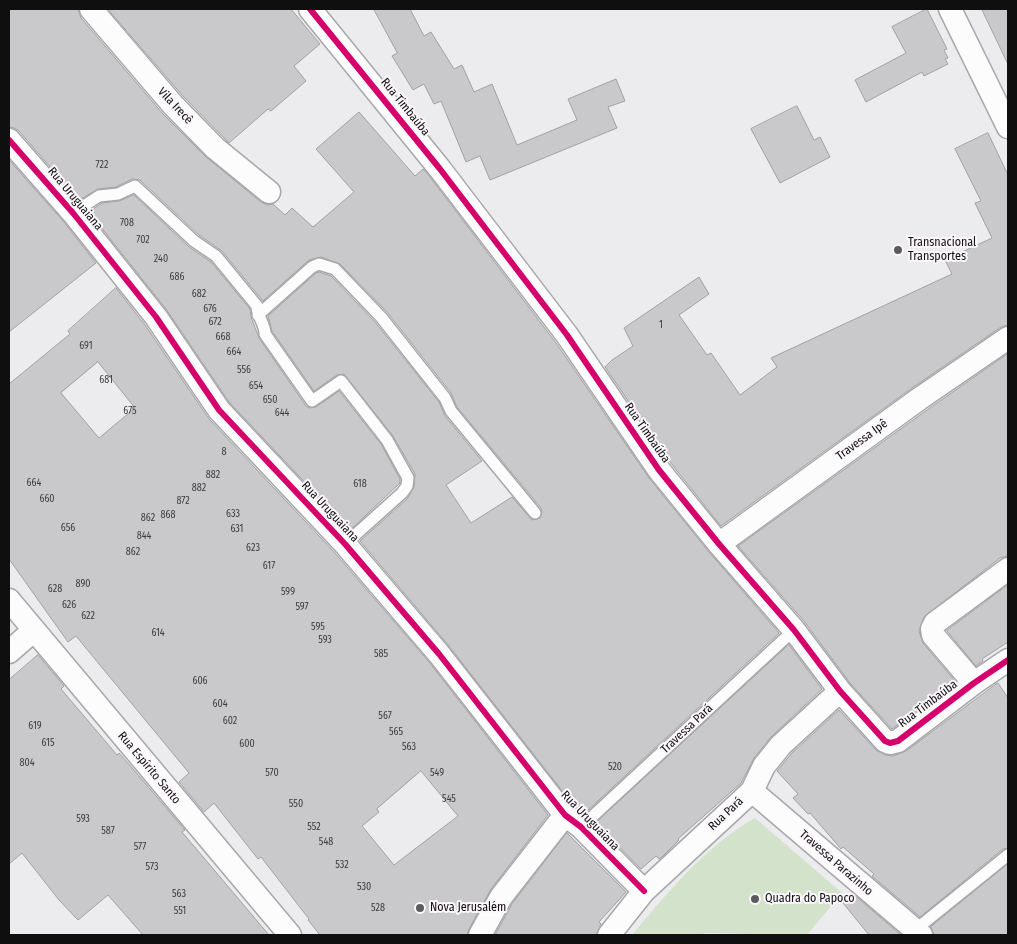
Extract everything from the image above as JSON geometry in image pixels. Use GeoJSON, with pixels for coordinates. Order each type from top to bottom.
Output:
{"type":"FeatureCollection","features":[{"type":"Feature","properties":{"kind":"street","name":"Vila Irecê"},"geometry":{"type":"LineString","coordinates":[[91,9],[172,105],[215,148],[269,192]]}},
{"type":"Feature","properties":{"kind":"street","name":"Rua Timbaúba"},"geometry":{"type":"LineString","coordinates":[[310,9],[440,169],[561,328],[659,470],[719,544],[794,630],[840,691],[885,742],[890,744],[898,741],[1008,660]]}},
{"type":"Feature","properties":{"kind":"street"},"geometry":{"type":"LineString","coordinates":[[950,9],[1008,127]]}},
{"type":"Feature","properties":{"kind":"street","name":"Rua Uruguaiana"},"geometry":{"type":"LineString","coordinates":[[9,140],[73,213],[156,316],[219,410],[345,544],[439,654],[573,821],[644,891]]}},
{"type":"Feature","properties":{"kind":"street","name":"Travessa Ipê"},"geometry":{"type":"LineString","coordinates":[[719,544],[919,399],[1008,338]]}},
{"type":"Feature","properties":{"kind":"street"},"geometry":{"type":"LineString","coordinates":[[974,684],[934,635],[932,629],[935,623],[1008,569]]}},
{"type":"Feature","properties":{"kind":"street","name":"Rua Espírito Santo"},"geometry":{"type":"LineString","coordinates":[[9,600],[290,935]]}},
{"type":"Feature","properties":{"kind":"street"},"geometry":{"type":"LineString","coordinates":[[9,652],[34,630]]}},
{"type":"Feature","properties":{"kind":"street","name":"Rua Pará"},"geometry":{"type":"LineString","coordinates":[[609,935],[644,891],[752,790],[764,766],[781,745],[840,691]]}},
{"type":"Feature","properties":{"kind":"street","name":"Travessa Parazinho"},"geometry":{"type":"LineString","coordinates":[[752,790],[918,933]]}},
{"type":"Feature","properties":{"kind":"street","name":"Travessa Pará"},"geometry":{"type":"LineString","coordinates":[[480,935],[502,897],[573,821]]}},
{"type":"Feature","properties":{"kind":"lane"},"geometry":{"type":"LineString","coordinates":[[73,213],[99,196],[112,195],[135,186],[194,241],[216,256],[257,306],[258,315],[265,327],[265,334],[312,401],[341,381],[387,440],[408,478],[407,486],[402,493],[345,544]]}},
{"type":"Feature","properties":{"kind":"lane"},"geometry":{"type":"LineString","coordinates":[[258,315],[312,267],[319,264],[334,269],[381,317],[445,398],[451,412],[535,513]]}},
{"type":"Feature","properties":{"kind":"lane","name":"Travessa Pará"},"geometry":{"type":"LineString","coordinates":[[573,821],[794,630]]}},
{"type":"Feature","properties":{"kind":"lane"},"geometry":{"type":"LineString","coordinates":[[918,933],[1008,855]]}},
{"type":"Feature","properties":{"kind":"green space"},"geometry":{"type":"Polygon","coordinates":[[[755,818],[842,893],[807,935],[704,933],[702,935],[632,935],[659,903],[704,856],[737,829],[755,818]]]}},
{"type":"Feature","properties":{"kind":"building"},"geometry":{"type":"Polygon","coordinates":[[[9,9],[78,9],[81,18],[163,114],[206,157],[261,202],[267,205],[273,204],[285,215],[292,208],[313,227],[354,192],[316,149],[359,112],[415,176],[423,169],[430,177],[556,343],[649,478],[709,552],[779,633],[585,813],[574,806],[449,646],[360,541],[407,499],[414,487],[415,474],[393,436],[344,374],[337,375],[314,391],[272,331],[268,316],[316,273],[319,272],[331,276],[375,322],[439,402],[445,416],[482,461],[446,485],[471,523],[512,497],[532,520],[540,518],[541,508],[457,407],[451,393],[387,312],[340,264],[321,257],[309,260],[263,301],[222,251],[199,235],[140,180],[132,179],[116,187],[98,189],[79,200],[19,131],[9,127],[9,9]]]}},
{"type":"Feature","properties":{"kind":"building"},"geometry":{"type":"Polygon","coordinates":[[[108,9],[291,9],[320,44],[294,66],[306,81],[271,111],[268,109],[229,143],[183,96],[108,9]]]}},
{"type":"Feature","properties":{"kind":"building"},"geometry":{"type":"Polygon","coordinates":[[[374,9],[410,9],[424,36],[431,32],[454,69],[462,65],[474,92],[492,84],[517,145],[577,120],[568,99],[616,79],[625,101],[608,107],[617,128],[490,180],[480,156],[466,162],[441,101],[434,104],[424,84],[413,90],[392,56],[397,53],[374,9]]]}},
{"type":"Feature","properties":{"kind":"building"},"geometry":{"type":"Polygon","coordinates":[[[927,9],[947,49],[944,50],[948,58],[945,59],[948,64],[924,76],[922,72],[866,102],[855,80],[906,53],[892,27],[927,9]]]}},
{"type":"Feature","properties":{"kind":"building"},"geometry":{"type":"Polygon","coordinates":[[[982,9],[1008,9],[1008,64],[982,9]]]}},
{"type":"Feature","properties":{"kind":"building"},"geometry":{"type":"Polygon","coordinates":[[[797,106],[814,140],[820,137],[830,157],[780,183],[751,129],[797,106]]]}},
{"type":"Feature","properties":{"kind":"building"},"geometry":{"type":"Polygon","coordinates":[[[988,133],[1008,175],[1008,325],[1001,327],[912,388],[721,526],[670,462],[605,367],[633,346],[624,328],[699,277],[709,294],[679,315],[707,355],[711,353],[740,395],[777,367],[771,358],[952,274],[945,260],[992,238],[975,203],[981,201],[955,149],[988,133]]]}},
{"type":"Feature","properties":{"kind":"building"},"geometry":{"type":"Polygon","coordinates":[[[9,160],[63,221],[96,263],[9,332],[9,160]]]}},
{"type":"Feature","properties":{"kind":"building"},"geometry":{"type":"Polygon","coordinates":[[[134,195],[189,247],[211,262],[250,309],[259,338],[306,406],[309,408],[316,407],[339,391],[381,444],[400,479],[400,483],[350,530],[229,402],[166,309],[89,212],[102,203],[119,201],[134,195]]]}},
{"type":"Feature","properties":{"kind":"building"},"geometry":{"type":"Polygon","coordinates":[[[116,288],[145,325],[209,419],[335,553],[429,662],[548,815],[491,889],[467,935],[320,935],[261,857],[258,859],[214,803],[204,812],[179,782],[189,773],[76,636],[68,642],[9,559],[9,384],[70,334],[68,331],[116,288]],[[98,362],[61,393],[99,438],[135,408],[98,362]],[[421,771],[377,809],[379,812],[362,826],[394,865],[458,816],[421,771]]]}},
{"type":"Feature","properties":{"kind":"building"},"geometry":{"type":"Polygon","coordinates":[[[1008,354],[1008,556],[1000,558],[924,617],[919,631],[923,643],[955,681],[892,729],[850,683],[804,621],[738,546],[1008,354]]]}},
{"type":"Feature","properties":{"kind":"building"},"geometry":{"type":"Polygon","coordinates":[[[1008,585],[1008,642],[982,659],[983,661],[976,666],[947,631],[1008,585]]]}},
{"type":"Feature","properties":{"kind":"building"},"geometry":{"type":"Polygon","coordinates":[[[789,645],[822,689],[771,737],[754,758],[741,783],[678,839],[663,856],[659,859],[656,856],[641,869],[596,823],[789,645]]]}},
{"type":"Feature","properties":{"kind":"building"},"geometry":{"type":"Polygon","coordinates":[[[38,655],[64,686],[61,689],[117,755],[119,753],[185,830],[182,832],[269,935],[143,935],[108,895],[78,920],[59,900],[22,853],[9,864],[9,680],[38,655]]]}},
{"type":"Feature","properties":{"kind":"building"},"geometry":{"type":"Polygon","coordinates":[[[998,683],[1008,698],[1008,848],[1003,849],[920,917],[872,876],[874,874],[843,847],[841,849],[810,813],[808,814],[793,798],[798,794],[777,771],[791,754],[839,710],[876,750],[885,755],[893,756],[906,751],[998,683]]]}},
{"type":"Feature","properties":{"kind":"building"},"geometry":{"type":"Polygon","coordinates":[[[567,833],[626,892],[599,922],[601,924],[596,935],[495,935],[512,904],[567,833]]]}},
{"type":"Feature","properties":{"kind":"building"},"geometry":{"type":"Polygon","coordinates":[[[1008,864],[1008,935],[934,935],[931,927],[1008,864]]]}},
{"type":"Feature","properties":{"kind":"building"},"geometry":{"type":"Polygon","coordinates":[[[853,894],[901,935],[869,935],[843,903],[853,894]]]}},
{"type":"Feature","properties":{"kind":"cycle path"},"geometry":{"type":"LineString","coordinates":[[310,9],[440,169],[567,335],[659,470],[719,544],[794,630],[840,691],[885,741],[890,743],[898,741],[974,683],[1008,660]]}},
{"type":"Feature","properties":{"kind":"cycle path"},"geometry":{"type":"LineString","coordinates":[[9,140],[73,213],[156,317],[219,410],[345,544],[439,654],[565,815],[581,827],[644,891]]}},
{"type":"Feature","properties":{"kind":"place","name":"Transnacional Transportes"},"geometry":{"type":"Point","coordinates":[898,250]}},
{"type":"Feature","properties":{"kind":"place","name":"Quadra do Papoco"},"geometry":{"type":"Point","coordinates":[755,899]}},
{"type":"Feature","properties":{"kind":"place","name":"Nova Jerusalém"},"geometry":{"type":"Point","coordinates":[420,908]}}]}
